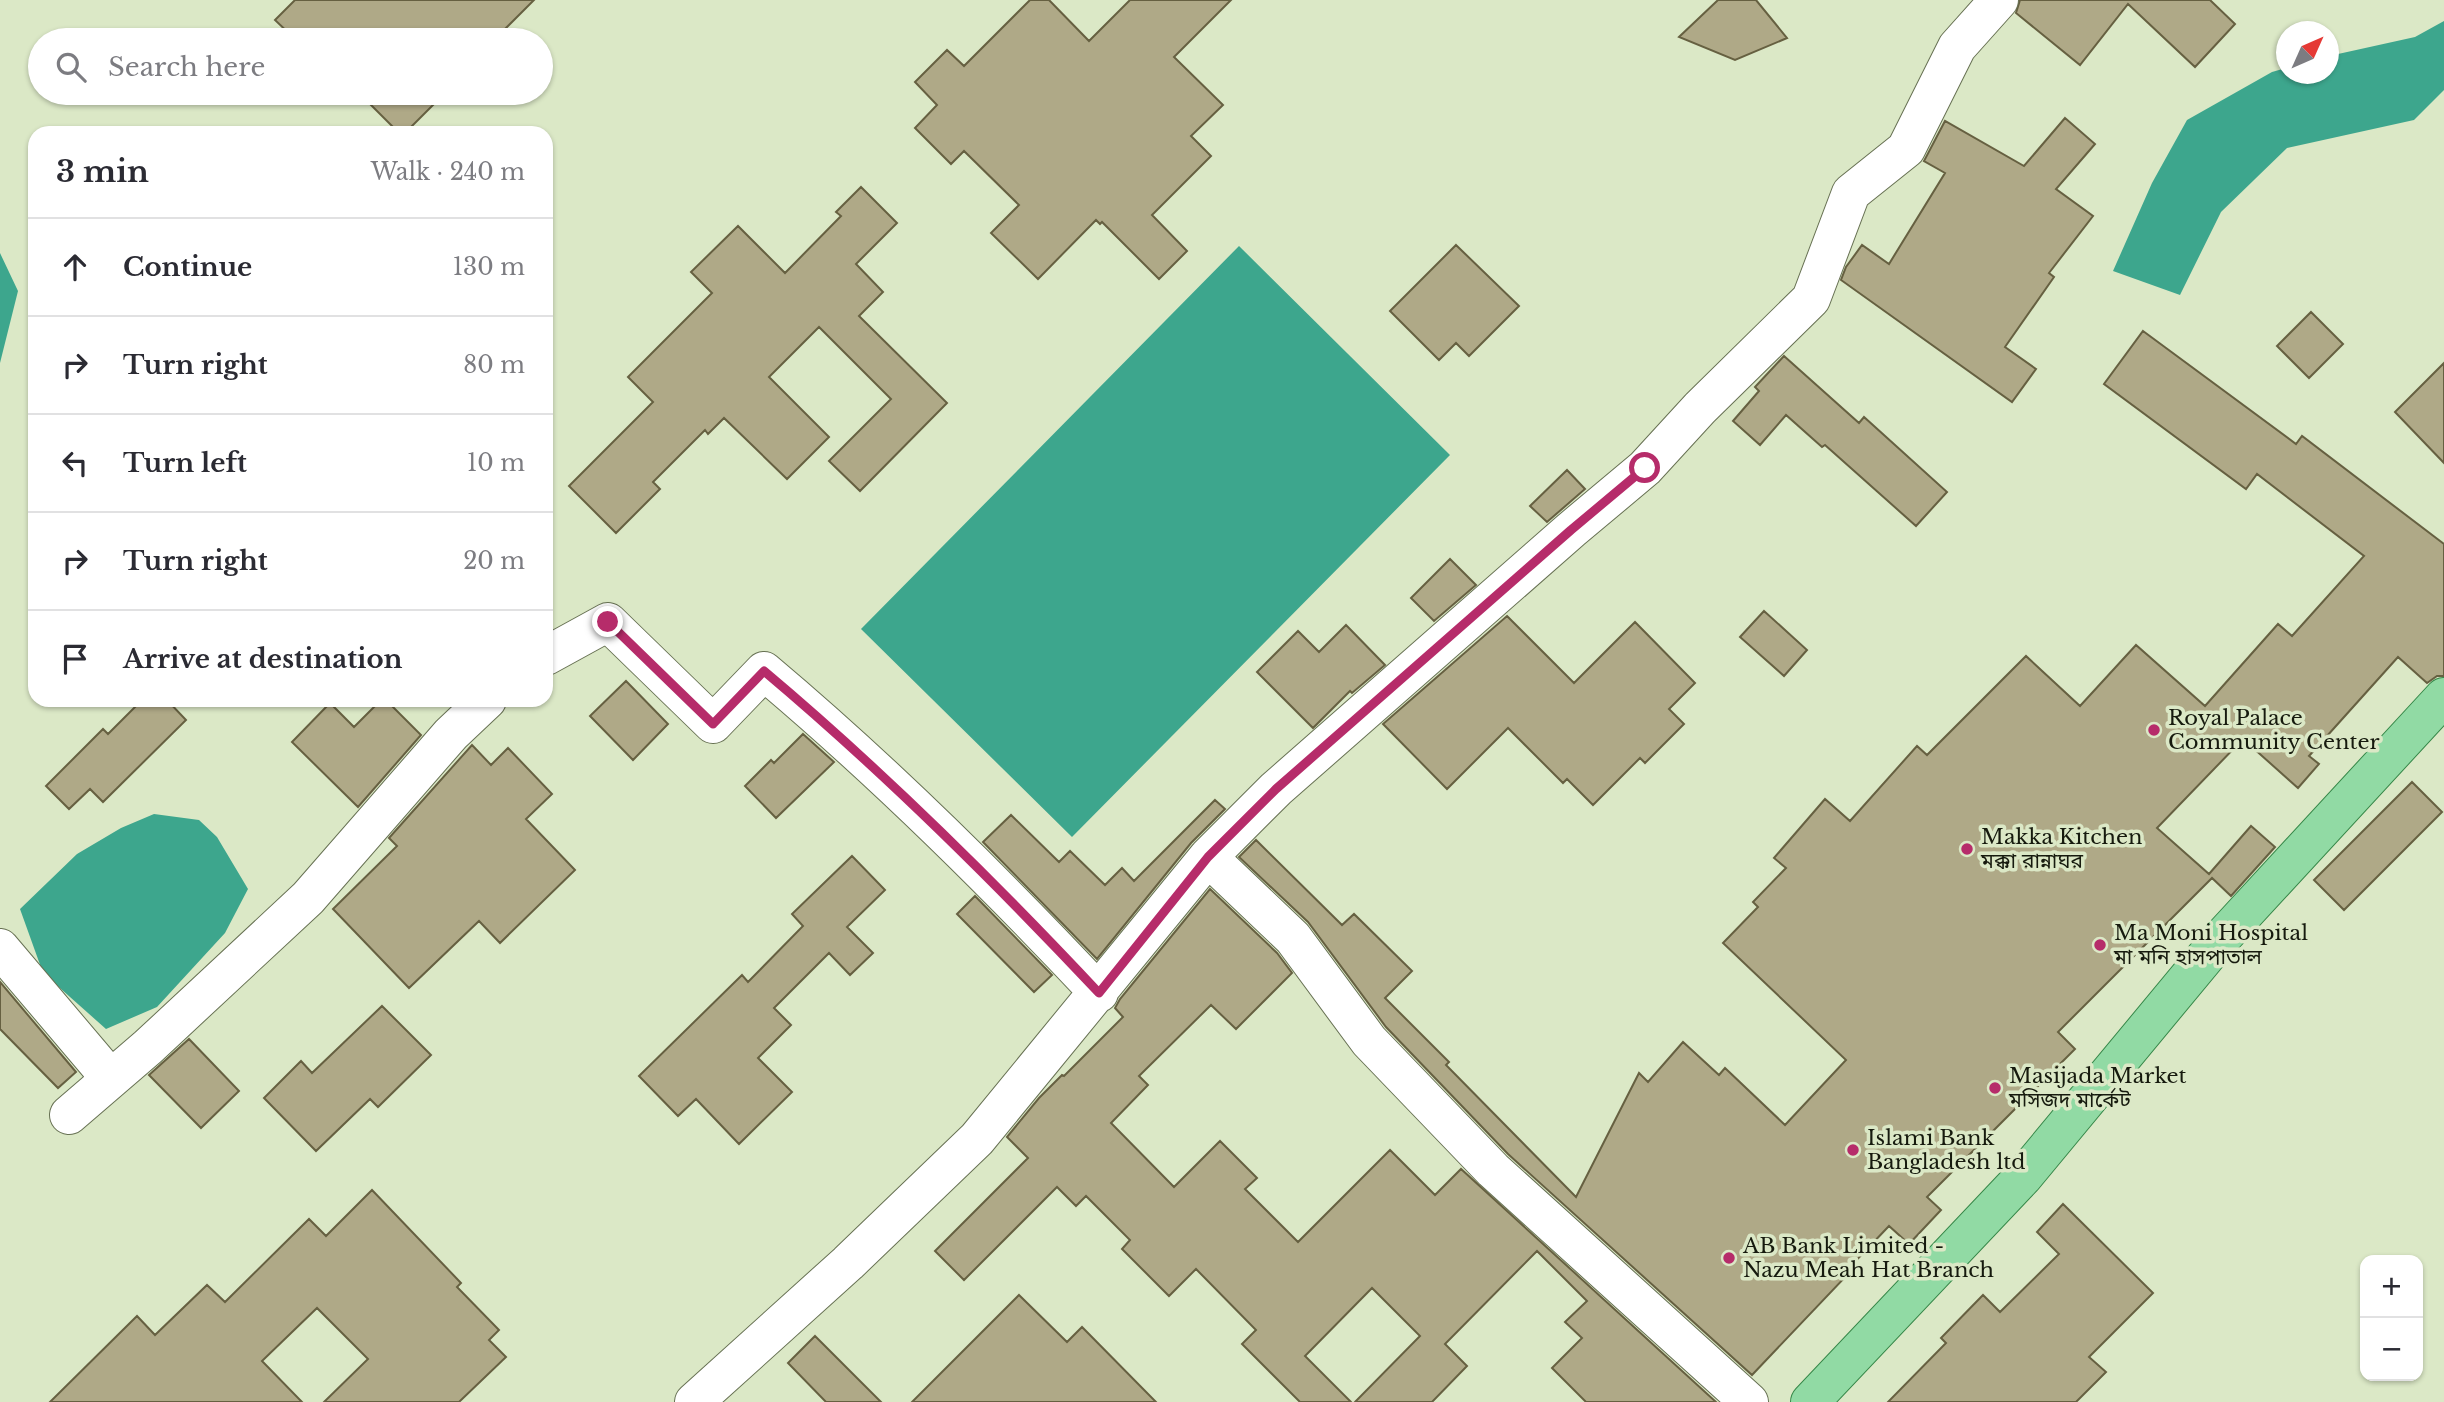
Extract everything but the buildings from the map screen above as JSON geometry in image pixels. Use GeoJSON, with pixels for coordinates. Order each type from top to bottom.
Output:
{"type":"FeatureCollection","features":[{"type":"Feature","properties":{"kind":"main road"},"geometry":{"type":"LineString","coordinates":[[1810,1402],[2023,1177],[2217,943],[2444,697]]}},
{"type":"Feature","properties":{"kind":"street"},"geometry":{"type":"LineString","coordinates":[[694,1402],[848,1263],[977,1139],[1208,857],[1287,780],[1645,468],[1700,408],[1811,299],[1851,193],[1906,149],[1957,47],[1999,0]]}},
{"type":"Feature","properties":{"kind":"street"},"geometry":{"type":"LineString","coordinates":[[553,652],[608,622],[713,724],[764,671],[840,734],[1000,889],[1099,993]]}},
{"type":"Feature","properties":{"kind":"street"},"geometry":{"type":"LineString","coordinates":[[69,1115],[148,1047],[308,898],[451,734],[480,707]]}},
{"type":"Feature","properties":{"kind":"street"},"geometry":{"type":"LineString","coordinates":[[1208,857],[1293,937],[1369,1041],[1493,1170],[1749,1402]]}},
{"type":"Feature","properties":{"kind":"street"},"geometry":{"type":"LineString","coordinates":[[0,948],[111,1079]]}},
{"type":"Feature","properties":{"kind":"water"},"geometry":{"type":"Polygon","coordinates":[[[2444,21],[2444,90],[2414,120],[2287,148],[2221,212],[2180,295],[2113,271],[2152,183],[2187,120],[2276,71],[2276,84],[2339,84],[2339,54],[2415,37],[2444,21]]]}},
{"type":"Feature","properties":{"kind":"water"},"geometry":{"type":"Polygon","coordinates":[[[1239,246],[1450,455],[1072,837],[861,629],[1239,246]]]}},
{"type":"Feature","properties":{"kind":"water"},"geometry":{"type":"Polygon","coordinates":[[[0,253],[18,291],[0,363],[0,253]]]}},
{"type":"Feature","properties":{"kind":"water"},"geometry":{"type":"Polygon","coordinates":[[[154,814],[199,820],[217,837],[248,889],[225,933],[157,1007],[106,1029],[43,973],[20,909],[77,854],[121,828],[154,814]]]}},
{"type":"Feature","properties":{"kind":"place","name":"Royal Palace Community Center"},"geometry":{"type":"Point","coordinates":[2154,730]}},
{"type":"Feature","properties":{"kind":"place","name":"Makka Kitchen মক্কা রান্নাঘর"},"geometry":{"type":"Point","coordinates":[1967,849]}},
{"type":"Feature","properties":{"kind":"place","name":"Ma Moni Hospital মা মনি হাসপাতাল"},"geometry":{"type":"Point","coordinates":[2100,945]}},
{"type":"Feature","properties":{"kind":"place","name":"Masijada Market মসিজদ মার্কেট"},"geometry":{"type":"Point","coordinates":[1995,1088]}},
{"type":"Feature","properties":{"kind":"place","name":"Islami Bank Bangladesh ltd"},"geometry":{"type":"Point","coordinates":[1853,1150]}},
{"type":"Feature","properties":{"kind":"place","name":"AB Bank Limited - Nazu Meah Hat Branch"},"geometry":{"type":"Point","coordinates":[1729,1258]}},
{"type":"Feature","properties":{"kind":"route"},"geometry":{"type":"LineString","coordinates":[[608,622],[713,724],[764,671],[840,734],[1010,898],[1099,993],[1208,857],[1276,789],[1645,468]]}}]}
